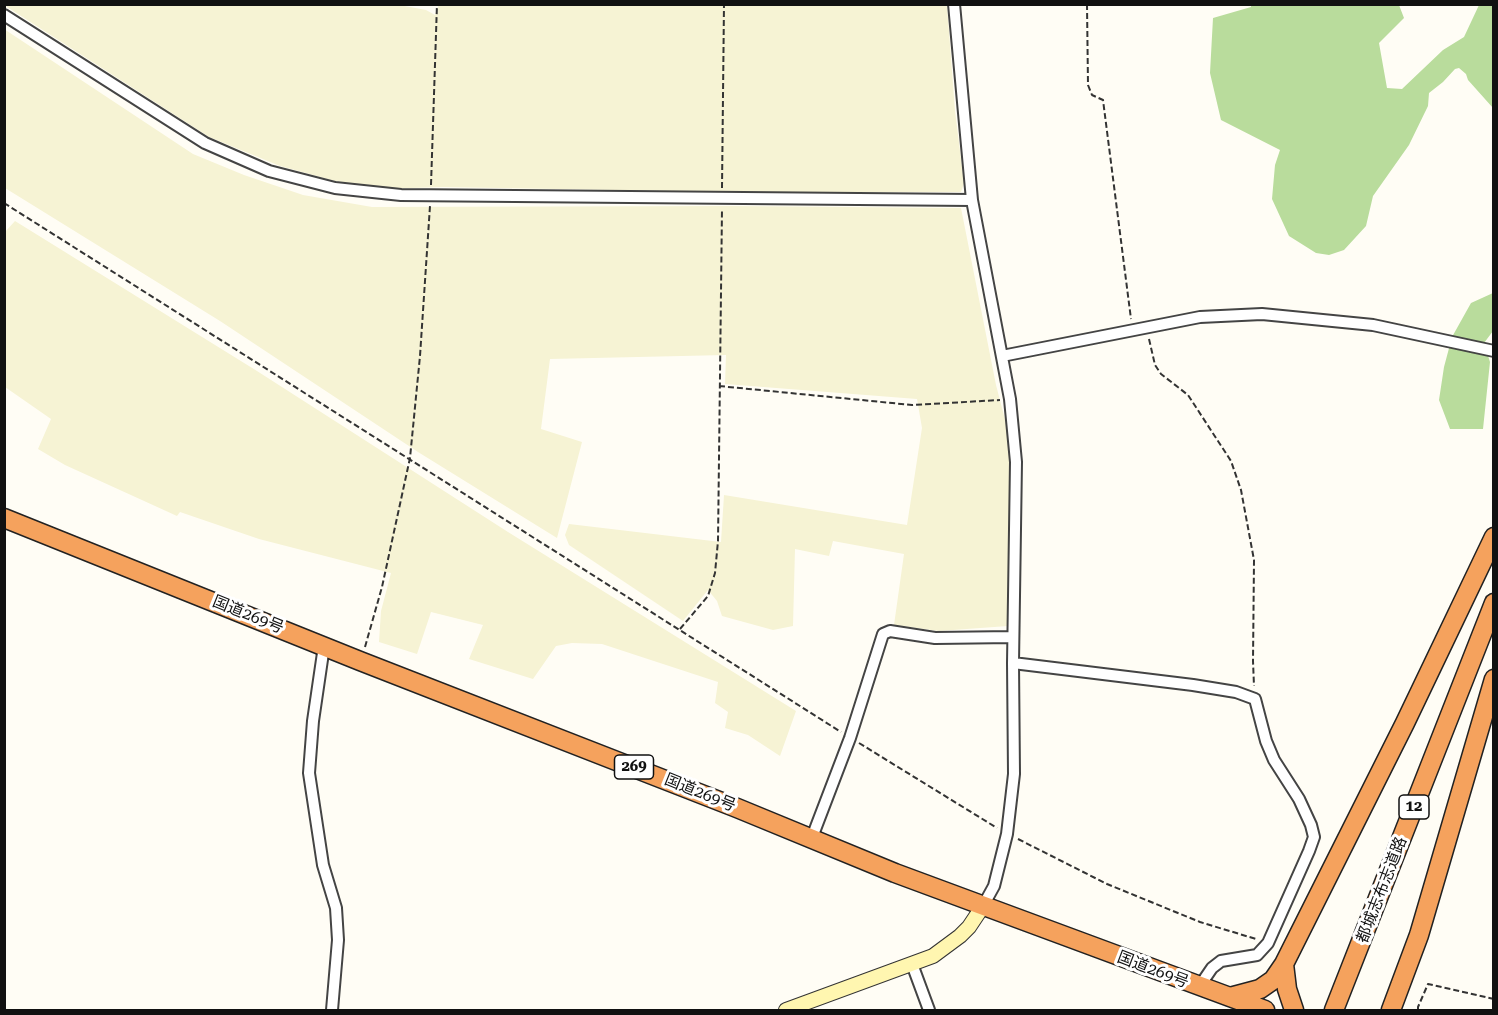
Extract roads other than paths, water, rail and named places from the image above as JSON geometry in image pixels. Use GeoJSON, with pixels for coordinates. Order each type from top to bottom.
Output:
{"type":"FeatureCollection","features":[{"type":"Feature","properties":{"kind":"highway","name":"国道269号"},"geometry":{"type":"LineString","coordinates":[[4,518],[360,661],[615,759],[812,840],[1199,987],[1234,1004],[1264,1011]]}},
{"type":"Feature","properties":{"kind":"highway"},"geometry":{"type":"LineString","coordinates":[[1234,1004],[1273,980],[1284,964],[1405,723],[1494,537]]}},
{"type":"Feature","properties":{"kind":"highway","name":"都城志布志道路"},"geometry":{"type":"LineString","coordinates":[[1335,1011],[1494,603]]}},
{"type":"Feature","properties":{"kind":"highway"},"geometry":{"type":"LineString","coordinates":[[1391,1011],[1419,935],[1494,679]]}},
{"type":"Feature","properties":{"kind":"highway"},"geometry":{"type":"LineString","coordinates":[[1284,964],[1287,989],[1294,1011]]}},
{"type":"Feature","properties":{"kind":"highway"},"geometry":{"type":"LineString","coordinates":[[1382,1011],[1398,989]]}},
{"type":"Feature","properties":{"kind":"street"},"geometry":{"type":"LineString","coordinates":[[786,1011],[933,956],[949,946],[969,927],[994,886],[1007,834],[1014,774],[1016,462],[1010,399],[972,200],[954,4]]}},
{"type":"Feature","properties":{"kind":"street"},"geometry":{"type":"LineString","coordinates":[[4,15],[184,130],[228,154],[289,178],[335,189],[401,195],[972,200]]}},
{"type":"Feature","properties":{"kind":"street"},"geometry":{"type":"LineString","coordinates":[[1002,356],[1200,317],[1262,314],[1372,325],[1494,351]]}},
{"type":"Feature","properties":{"kind":"street"},"geometry":{"type":"LineString","coordinates":[[812,840],[850,738],[883,634],[890,631],[935,638],[1014,637]]}},
{"type":"Feature","properties":{"kind":"street"},"geometry":{"type":"LineString","coordinates":[[324,646],[313,722],[309,773],[323,865],[336,908],[338,940],[332,1011]]}},
{"type":"Feature","properties":{"kind":"street"},"geometry":{"type":"LineString","coordinates":[[1013,663],[1193,684],[1236,692],[1255,699],[1266,741],[1274,760],[1299,799],[1314,837],[1268,943],[1257,955],[1221,961],[1212,968],[1199,987]]}},
{"type":"Feature","properties":{"kind":"street"},"geometry":{"type":"LineString","coordinates":[[912,964],[929,1011]]}}]}
